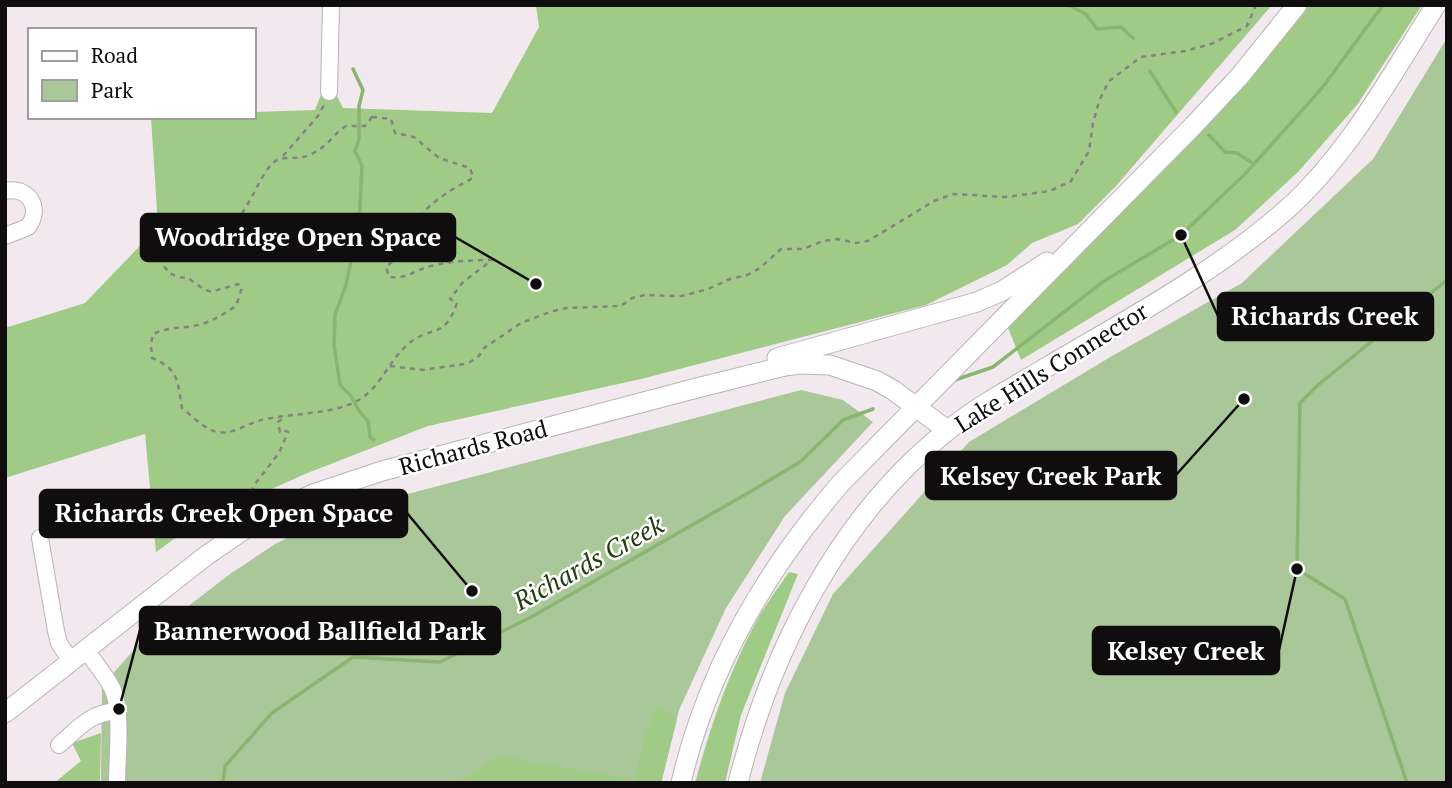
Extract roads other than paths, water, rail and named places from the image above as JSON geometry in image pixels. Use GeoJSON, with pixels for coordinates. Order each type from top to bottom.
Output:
{"type":"FeatureCollection","features":[{"type":"Feature","properties":{"kind":"main road","name":"Lake Hills Connector"},"geometry":{"type":"LineString","coordinates":[[681,783],[710,690],[750,608],[799,532],[841,483],[1230,86],[1297,5]]}},
{"type":"Feature","properties":{"kind":"main road","name":"Lake Hills Connector"},"geometry":{"type":"LineString","coordinates":[[738,783],[774,672],[806,605],[850,535],[872,506],[947,430],[1223,261],[1289,207],[1326,167],[1364,117],[1436,5]]}},
{"type":"Feature","properties":{"kind":"main road"},"geometry":{"type":"LineString","coordinates":[[693,388],[783,356],[977,302],[1016,283],[1083,238]]}},
{"type":"Feature","properties":{"kind":"main road","name":"Richards Road"},"geometry":{"type":"LineString","coordinates":[[5,713],[254,523],[313,494],[382,471],[785,366],[830,365],[877,381],[947,430]]}},
{"type":"Feature","properties":{"kind":"street"},"geometry":{"type":"LineString","coordinates":[[329,92],[331,5]]}},
{"type":"Feature","properties":{"kind":"street"},"geometry":{"type":"LineString","coordinates":[[5,191],[14,189],[24,193],[32,201],[35,212],[28,227],[5,236]]}},
{"type":"Feature","properties":{"kind":"street"},"geometry":{"type":"LineString","coordinates":[[40,538],[60,643],[78,655],[111,685],[115,696],[118,727],[117,783]]}},
{"type":"Feature","properties":{"kind":"street"},"geometry":{"type":"LineString","coordinates":[[59,745],[78,726],[95,716],[116,711]]}},
{"type":"Feature","properties":{"kind":"waterway"},"geometry":{"type":"LineString","coordinates":[[1068,5],[1086,14],[1097,29],[1121,27],[1133,38]]}},
{"type":"Feature","properties":{"kind":"waterway","name":"Richards Creek"},"geometry":{"type":"LineString","coordinates":[[955,380],[993,367],[1104,281],[1181,235],[1245,174],[1322,88],[1383,5]]}},
{"type":"Feature","properties":{"kind":"waterway"},"geometry":{"type":"LineString","coordinates":[[353,69],[363,90],[359,106],[359,139],[355,151],[362,166],[359,222],[346,285],[335,315],[334,345],[340,385],[368,421],[370,437],[374,440]]}},
{"type":"Feature","properties":{"kind":"waterway"},"geometry":{"type":"LineString","coordinates":[[1150,71],[1176,112]]}},
{"type":"Feature","properties":{"kind":"waterway"},"geometry":{"type":"LineString","coordinates":[[1209,135],[1225,152],[1237,153],[1254,164]]}},
{"type":"Feature","properties":{"kind":"waterway"},"geometry":{"type":"LineString","coordinates":[[1407,783],[1345,599],[1297,569],[1300,403],[1318,385],[1447,280]]}},
{"type":"Feature","properties":{"kind":"waterway","name":"Richards Creek"},"geometry":{"type":"LineString","coordinates":[[223,783],[225,766],[272,713],[353,657],[440,662],[533,616],[748,493],[800,462],[843,420],[873,409]]}},
{"type":"Feature","properties":{"kind":"place","name":"Richards Creek"},"geometry":{"type":"Point","coordinates":[1181,235]}},
{"type":"Feature","properties":{"kind":"place","name":"Woodridge Open Space"},"geometry":{"type":"Point","coordinates":[536,284]}},
{"type":"Feature","properties":{"kind":"place","name":"Kelsey Creek Park"},"geometry":{"type":"Point","coordinates":[1244,399]}},
{"type":"Feature","properties":{"kind":"place","name":"Kelsey Creek"},"geometry":{"type":"Point","coordinates":[1297,569]}},
{"type":"Feature","properties":{"kind":"place","name":"Richards Creek Open Space"},"geometry":{"type":"Point","coordinates":[472,591]}},
{"type":"Feature","properties":{"kind":"place","name":"Bannerwood Ballfield Park"},"geometry":{"type":"Point","coordinates":[119,709]}}]}
